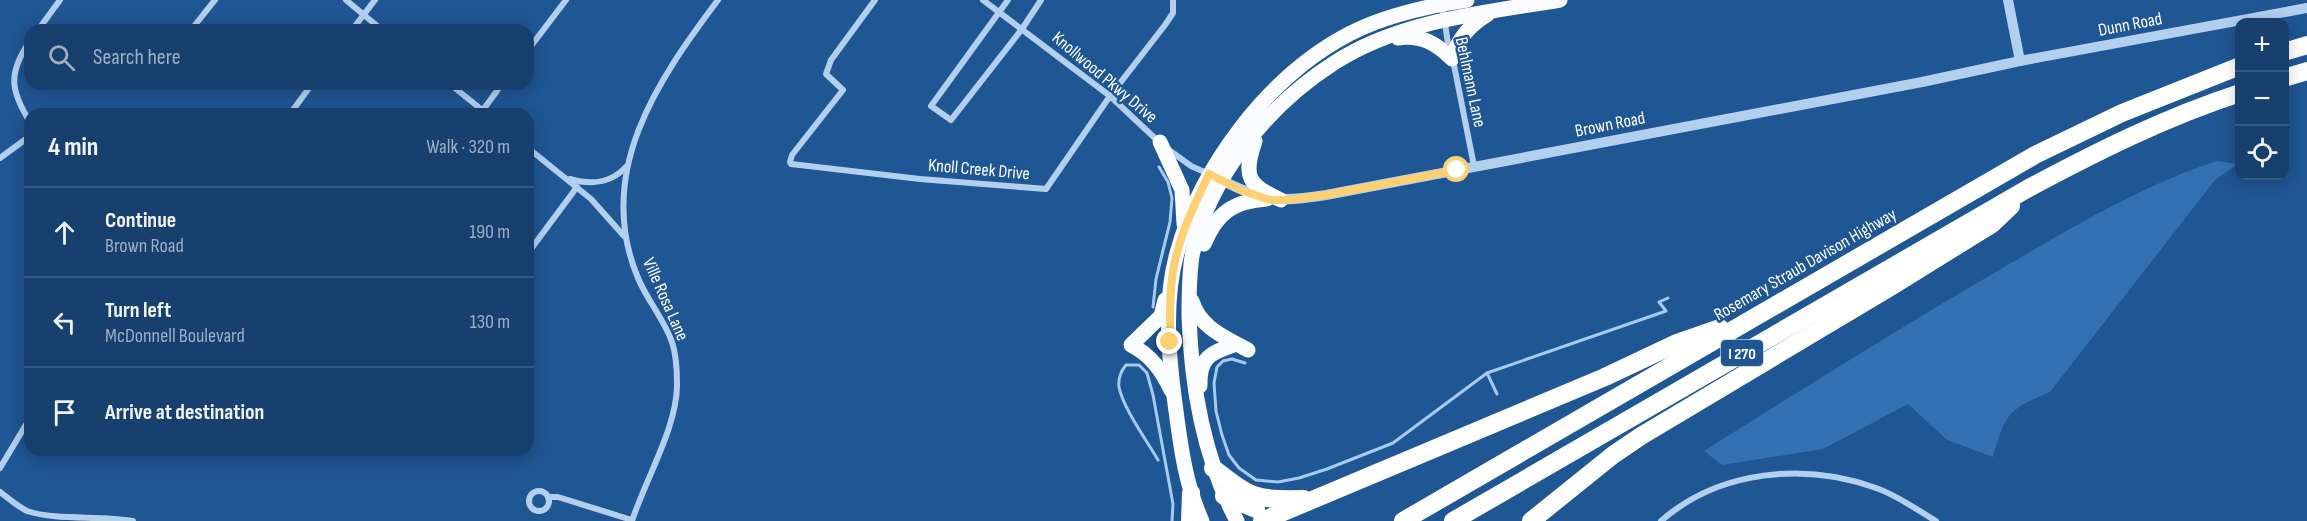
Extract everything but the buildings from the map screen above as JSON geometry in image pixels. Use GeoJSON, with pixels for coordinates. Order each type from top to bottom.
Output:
{"type":"FeatureCollection","features":[{"type":"Feature","properties":{"kind":"highway"},"geometry":{"type":"LineString","coordinates":[[2289,50],[2307,45]]}},
{"type":"Feature","properties":{"kind":"highway","name":"Rosemary Straub Davison Highway"},"geometry":{"type":"LineString","coordinates":[[1403,521],[2035,155],[2122,113],[2235,68]]}},
{"type":"Feature","properties":{"kind":"highway"},"geometry":{"type":"LineString","coordinates":[[2289,76],[2307,71]]}},
{"type":"Feature","properties":{"kind":"highway","name":"I 270"},"geometry":{"type":"LineString","coordinates":[[1453,521],[2032,186],[2127,138],[2235,95]]}},
{"type":"Feature","properties":{"kind":"highway"},"geometry":{"type":"LineString","coordinates":[[1531,521],[1613,455],[1641,436],[1992,224],[2032,186]]}},
{"type":"Feature","properties":{"kind":"highway"},"geometry":{"type":"LineString","coordinates":[[1262,521],[1605,377],[1677,343],[1766,310]]}},
{"type":"Feature","properties":{"kind":"highway"},"geometry":{"type":"LineString","coordinates":[[1213,468],[1248,494],[1262,499],[1315,499]]}},
{"type":"Feature","properties":{"kind":"highway"},"geometry":{"type":"LineString","coordinates":[[1190,521],[1191,493]]}},
{"type":"Feature","properties":{"kind":"highway"},"geometry":{"type":"LineString","coordinates":[[1224,496],[1256,508],[1287,510]]}},
{"type":"Feature","properties":{"kind":"main road"},"geometry":{"type":"LineString","coordinates":[[1400,15],[1412,0]]}},
{"type":"Feature","properties":{"kind":"main road"},"geometry":{"type":"LineString","coordinates":[[1202,521],[1191,493],[1174,399],[1170,332],[1171,286],[1176,254],[1183,233],[1255,110],[1297,68],[1321,50],[1351,33],[1400,15],[1467,0]]}},
{"type":"Feature","properties":{"kind":"main road"},"geometry":{"type":"LineString","coordinates":[[1237,521],[1213,468],[1191,371],[1189,288],[1192,258],[1215,177],[1294,94],[1334,63],[1398,33],[1443,21],[1560,0]]}},
{"type":"Feature","properties":{"kind":"main road"},"geometry":{"type":"LineString","coordinates":[[1380,40],[1406,36],[1422,39],[1436,44],[1452,59],[1456,45],[1467,30],[1490,12]]}},
{"type":"Feature","properties":{"kind":"main road"},"geometry":{"type":"LineString","coordinates":[[1259,130],[1250,156],[1248,175],[1259,189],[1274,199]]}},
{"type":"Feature","properties":{"kind":"main road"},"geometry":{"type":"LineString","coordinates":[[1160,142],[1182,190],[1183,233]]}},
{"type":"Feature","properties":{"kind":"main road"},"geometry":{"type":"LineString","coordinates":[[1192,258],[1203,246],[1211,228],[1226,212],[1242,203],[1274,199]]}},
{"type":"Feature","properties":{"kind":"main road"},"geometry":{"type":"LineString","coordinates":[[1171,286],[1165,297],[1161,316],[1131,345],[1148,356],[1155,364],[1174,399]]}},
{"type":"Feature","properties":{"kind":"main road"},"geometry":{"type":"LineString","coordinates":[[1189,288],[1195,312],[1203,324],[1241,347],[1215,352],[1204,361],[1200,372],[1205,418],[1204,436]]}},
{"type":"Feature","properties":{"kind":"street"},"geometry":{"type":"LineString","coordinates":[[42,24],[60,0]]}},
{"type":"Feature","properties":{"kind":"street"},"geometry":{"type":"LineString","coordinates":[[196,24],[214,0]]}},
{"type":"Feature","properties":{"kind":"street"},"geometry":{"type":"LineString","coordinates":[[346,0],[375,24]]}},
{"type":"Feature","properties":{"kind":"street"},"geometry":{"type":"LineString","coordinates":[[357,24],[375,0]]}},
{"type":"Feature","properties":{"kind":"street"},"geometry":{"type":"LineString","coordinates":[[534,42],[566,0]]}},
{"type":"Feature","properties":{"kind":"street","name":"Ville Rosa Lane"},"geometry":{"type":"LineString","coordinates":[[632,520],[668,427],[677,385],[673,344],[638,277],[624,236],[628,164],[636,133],[653,95],[681,50],[718,0]]}},
{"type":"Feature","properties":{"kind":"street","name":"Knoll Creek Drive"},"geometry":{"type":"LineString","coordinates":[[875,0],[831,60],[826,74],[843,90],[792,154],[790,162],[795,165],[818,168],[1046,189],[1110,96],[1165,25],[1173,13],[1173,0]]}},
{"type":"Feature","properties":{"kind":"street","name":"Knollwood Pkwy Drive"},"geometry":{"type":"LineString","coordinates":[[983,0],[1110,96],[1175,156],[1215,177]]}},
{"type":"Feature","properties":{"kind":"street"},"geometry":{"type":"LineString","coordinates":[[1008,0],[931,106],[951,120],[1041,0]]}},
{"type":"Feature","properties":{"kind":"street"},"geometry":{"type":"LineString","coordinates":[[2008,0],[2020,61]]}},
{"type":"Feature","properties":{"kind":"street","name":"Behlmann Lane"},"geometry":{"type":"LineString","coordinates":[[1442,4],[1443,21],[1474,166]]}},
{"type":"Feature","properties":{"kind":"street","name":"Dunn Road"},"geometry":{"type":"LineString","coordinates":[[2020,61],[2307,8]]}},
{"type":"Feature","properties":{"kind":"street"},"geometry":{"type":"LineString","coordinates":[[24,50],[17,60],[13,78],[18,102],[24,112]]}},
{"type":"Feature","properties":{"kind":"street","name":"Brown Road"},"geometry":{"type":"LineString","coordinates":[[1215,177],[1243,191],[1274,199],[1326,195],[2020,61]]}},
{"type":"Feature","properties":{"kind":"street"},"geometry":{"type":"LineString","coordinates":[[294,108],[308,90]]}},
{"type":"Feature","properties":{"kind":"street"},"geometry":{"type":"LineString","coordinates":[[457,90],[477,108]]}},
{"type":"Feature","properties":{"kind":"street"},"geometry":{"type":"LineString","coordinates":[[486,108],[498,90]]}},
{"type":"Feature","properties":{"kind":"street"},"geometry":{"type":"LineString","coordinates":[[0,158],[24,140]]}},
{"type":"Feature","properties":{"kind":"street"},"geometry":{"type":"LineString","coordinates":[[534,153],[577,187],[624,236]]}},
{"type":"Feature","properties":{"kind":"street"},"geometry":{"type":"LineString","coordinates":[[567,179],[590,183],[604,181],[614,178],[628,164]]}},
{"type":"Feature","properties":{"kind":"street"},"geometry":{"type":"LineString","coordinates":[[534,245],[577,187]]}},
{"type":"Feature","properties":{"kind":"street"},"geometry":{"type":"LineString","coordinates":[[0,468],[24,428]]}},
{"type":"Feature","properties":{"kind":"street"},"geometry":{"type":"LineString","coordinates":[[1661,521],[1678,506],[1720,487],[1771,474],[1802,473],[1840,476],[1879,489],[1936,521]]}},
{"type":"Feature","properties":{"kind":"street"},"geometry":{"type":"LineString","coordinates":[[0,492],[27,511],[52,519],[114,518],[133,521]]}},
{"type":"Feature","properties":{"kind":"street"},"geometry":{"type":"LineString","coordinates":[[548,497],[558,497],[632,520]]}},
{"type":"Feature","properties":{"kind":"shaded area"},"geometry":{"type":"Polygon","coordinates":[[[2217,161],[2235,164],[2235,166],[2215,180],[2050,392],[2025,403],[2011,414],[2001,430],[1993,457],[1947,440],[1908,404],[1823,449],[1722,465],[1704,451],[1892,334],[2057,236],[2136,194],[2217,161]]]}},
{"type":"Feature","properties":{"kind":"waterway"},"geometry":{"type":"LineString","coordinates":[[1153,307],[1156,279],[1170,222],[1172,198],[1168,182],[1159,167]]}},
{"type":"Feature","properties":{"kind":"waterway"},"geometry":{"type":"LineString","coordinates":[[1245,363],[1232,359],[1223,361],[1217,367],[1214,383],[1216,411],[1222,435],[1229,455],[1239,468],[1256,480],[1278,482],[1327,469],[1393,443],[1487,373],[1666,311],[1659,302],[1668,298]]}},
{"type":"Feature","properties":{"kind":"waterway"},"geometry":{"type":"LineString","coordinates":[[1158,460],[1121,395],[1119,381],[1126,365],[1139,365],[1147,373],[1173,504],[1172,521]]}},
{"type":"Feature","properties":{"kind":"waterway"},"geometry":{"type":"LineString","coordinates":[[1487,373],[1497,394]]}},
{"type":"Feature","properties":{"kind":"route"},"geometry":{"type":"LineString","coordinates":[[1170,342],[1170,292],[1176,254],[1190,214],[1209,174],[1243,191],[1270,200],[1286,200],[1326,195],[1457,170]]}}]}
